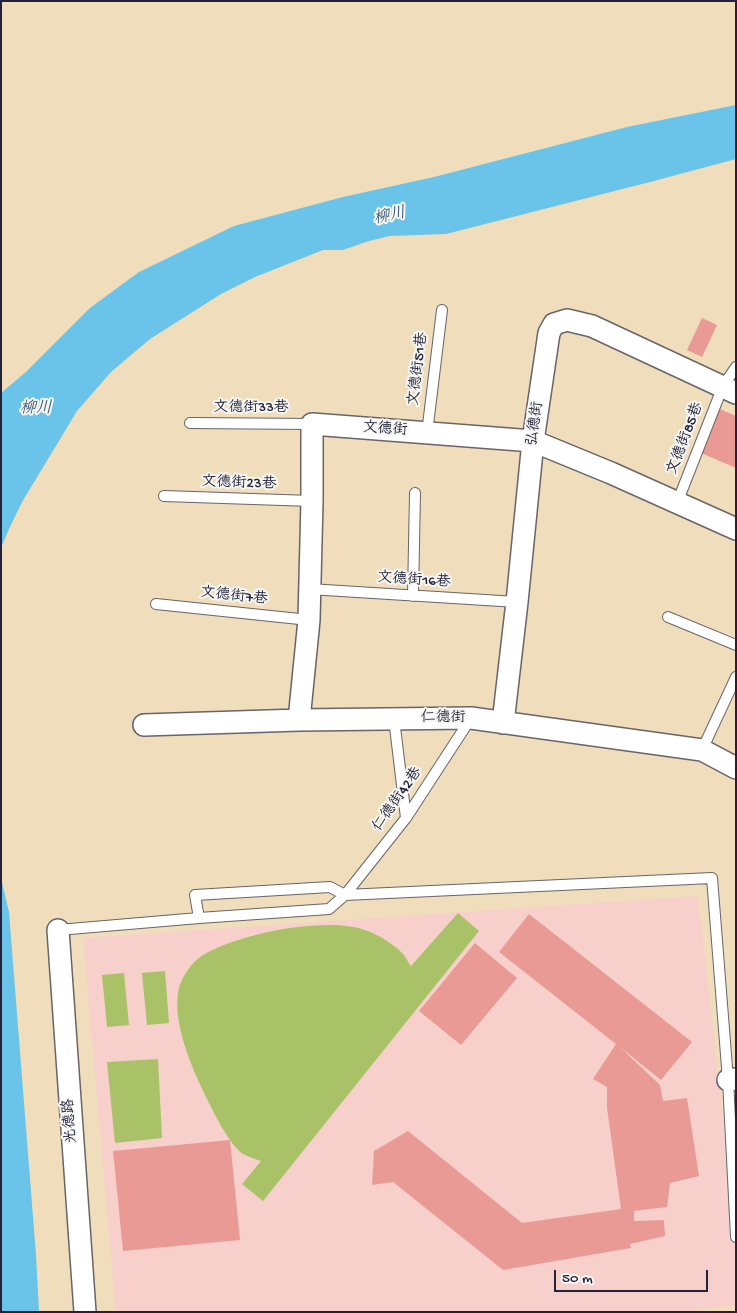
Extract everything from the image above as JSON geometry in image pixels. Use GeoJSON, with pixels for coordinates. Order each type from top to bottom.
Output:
{"type":"FeatureCollection","features":[{"type":"Feature","properties":{"kind":"street","name":"弘德街"},"geometry":{"type":"LineString","coordinates":[[503,723],[533,441],[550,333],[554,324],[567,320],[592,326],[729,390]]}},
{"type":"Feature","properties":{"kind":"street","name":"文德街"},"geometry":{"type":"LineString","coordinates":[[312,424],[533,441],[611,473],[736,529]]}},
{"type":"Feature","properties":{"kind":"street"},"geometry":{"type":"LineString","coordinates":[[299,720],[309,620],[312,424]]}},
{"type":"Feature","properties":{"kind":"street","name":"仁德街"},"geometry":{"type":"LineString","coordinates":[[144,725],[299,720],[471,718],[702,750],[736,768]]}},
{"type":"Feature","properties":{"kind":"street","name":"光德路"},"geometry":{"type":"LineString","coordinates":[[58,930],[85,1312]]}},
{"type":"Feature","properties":{"kind":"lane","name":"文德街51巷"},"geometry":{"type":"LineString","coordinates":[[427,433],[442,310]]}},
{"type":"Feature","properties":{"kind":"lane","name":"文德街85巷"},"geometry":{"type":"LineString","coordinates":[[677,502],[729,390],[736,367]]}},
{"type":"Feature","properties":{"kind":"lane","name":"文德街33巷"},"geometry":{"type":"LineString","coordinates":[[190,423],[312,424]]}},
{"type":"Feature","properties":{"kind":"lane"},"geometry":{"type":"LineString","coordinates":[[413,596],[416,493]]}},
{"type":"Feature","properties":{"kind":"lane","name":"文德街23巷"},"geometry":{"type":"LineString","coordinates":[[164,496],[312,501]]}},
{"type":"Feature","properties":{"kind":"lane","name":"文德街16巷"},"geometry":{"type":"LineString","coordinates":[[310,589],[517,602]]}},
{"type":"Feature","properties":{"kind":"lane","name":"文德街7巷"},"geometry":{"type":"LineString","coordinates":[[156,604],[309,620]]}},
{"type":"Feature","properties":{"kind":"lane"},"geometry":{"type":"LineString","coordinates":[[668,617],[736,645]]}},
{"type":"Feature","properties":{"kind":"lane"},"geometry":{"type":"LineString","coordinates":[[702,750],[736,677]]}},
{"type":"Feature","properties":{"kind":"lane","name":"仁德街42巷"},"geometry":{"type":"LineString","coordinates":[[58,930],[329,909],[345,895],[406,818],[471,718]]}},
{"type":"Feature","properties":{"kind":"lane"},"geometry":{"type":"LineString","coordinates":[[394,719],[406,818]]}},
{"type":"Feature","properties":{"kind":"lane"},"geometry":{"type":"LineString","coordinates":[[199,918],[195,896],[330,888],[345,895],[712,878],[732,1080],[736,1237]]}},
{"type":"Feature","properties":{"kind":"shaded area"},"geometry":{"type":"Polygon","coordinates":[[[698,896],[736,1233],[736,1305],[687,1312],[116,1312],[83,938],[698,896]]]}},
{"type":"Feature","properties":{"kind":"green space"},"geometry":{"type":"Polygon","coordinates":[[[458,913],[479,931],[263,1201],[242,1184],[261,1161],[243,1154],[227,1136],[200,1085],[184,1044],[180,1029],[177,1001],[180,983],[188,970],[203,955],[239,940],[284,929],[331,925],[351,927],[377,935],[399,950],[411,966],[458,913]]]}},
{"type":"Feature","properties":{"kind":"green space"},"geometry":{"type":"Polygon","coordinates":[[[165,971],[169,1023],[147,1025],[142,973],[165,971]]]}},
{"type":"Feature","properties":{"kind":"green space"},"geometry":{"type":"Polygon","coordinates":[[[124,973],[129,1025],[107,1027],[102,975],[124,973]]]}},
{"type":"Feature","properties":{"kind":"green space"},"geometry":{"type":"Polygon","coordinates":[[[158,1059],[162,1138],[115,1143],[107,1062],[158,1059]]]}},
{"type":"Feature","properties":{"kind":"water","name":"柳川"},"geometry":{"type":"Polygon","coordinates":[[[736,105],[736,159],[446,234],[390,236],[343,250],[323,250],[255,277],[221,294],[150,339],[111,372],[77,411],[22,502],[1,548],[1,393],[26,372],[90,308],[139,272],[234,226],[627,127],[736,105]]]}},
{"type":"Feature","properties":{"kind":"water"},"geometry":{"type":"Polygon","coordinates":[[[1,878],[9,912],[39,1312],[1,1312],[1,878]]]}},
{"type":"Feature","properties":{"kind":"building"},"geometry":{"type":"Polygon","coordinates":[[[702,318],[717,325],[702,357],[687,350],[702,318]]]}},
{"type":"Feature","properties":{"kind":"building"},"geometry":{"type":"Polygon","coordinates":[[[720,409],[736,416],[736,468],[701,453],[720,409]]]}},
{"type":"Feature","properties":{"kind":"building"},"geometry":{"type":"Polygon","coordinates":[[[529,914],[692,1042],[661,1080],[620,1047],[660,1085],[663,1101],[687,1098],[699,1176],[670,1183],[667,1207],[634,1211],[634,1221],[664,1220],[665,1236],[630,1244],[631,1248],[503,1270],[393,1182],[372,1185],[374,1151],[408,1131],[522,1223],[621,1209],[607,1108],[607,1087],[593,1079],[616,1044],[499,952],[529,914]]]}},
{"type":"Feature","properties":{"kind":"building"},"geometry":{"type":"Polygon","coordinates":[[[475,943],[517,978],[461,1045],[419,1011],[475,943]]]}},
{"type":"Feature","properties":{"kind":"building"},"geometry":{"type":"Polygon","coordinates":[[[230,1140],[240,1240],[123,1251],[113,1151],[230,1140]]]}}]}
